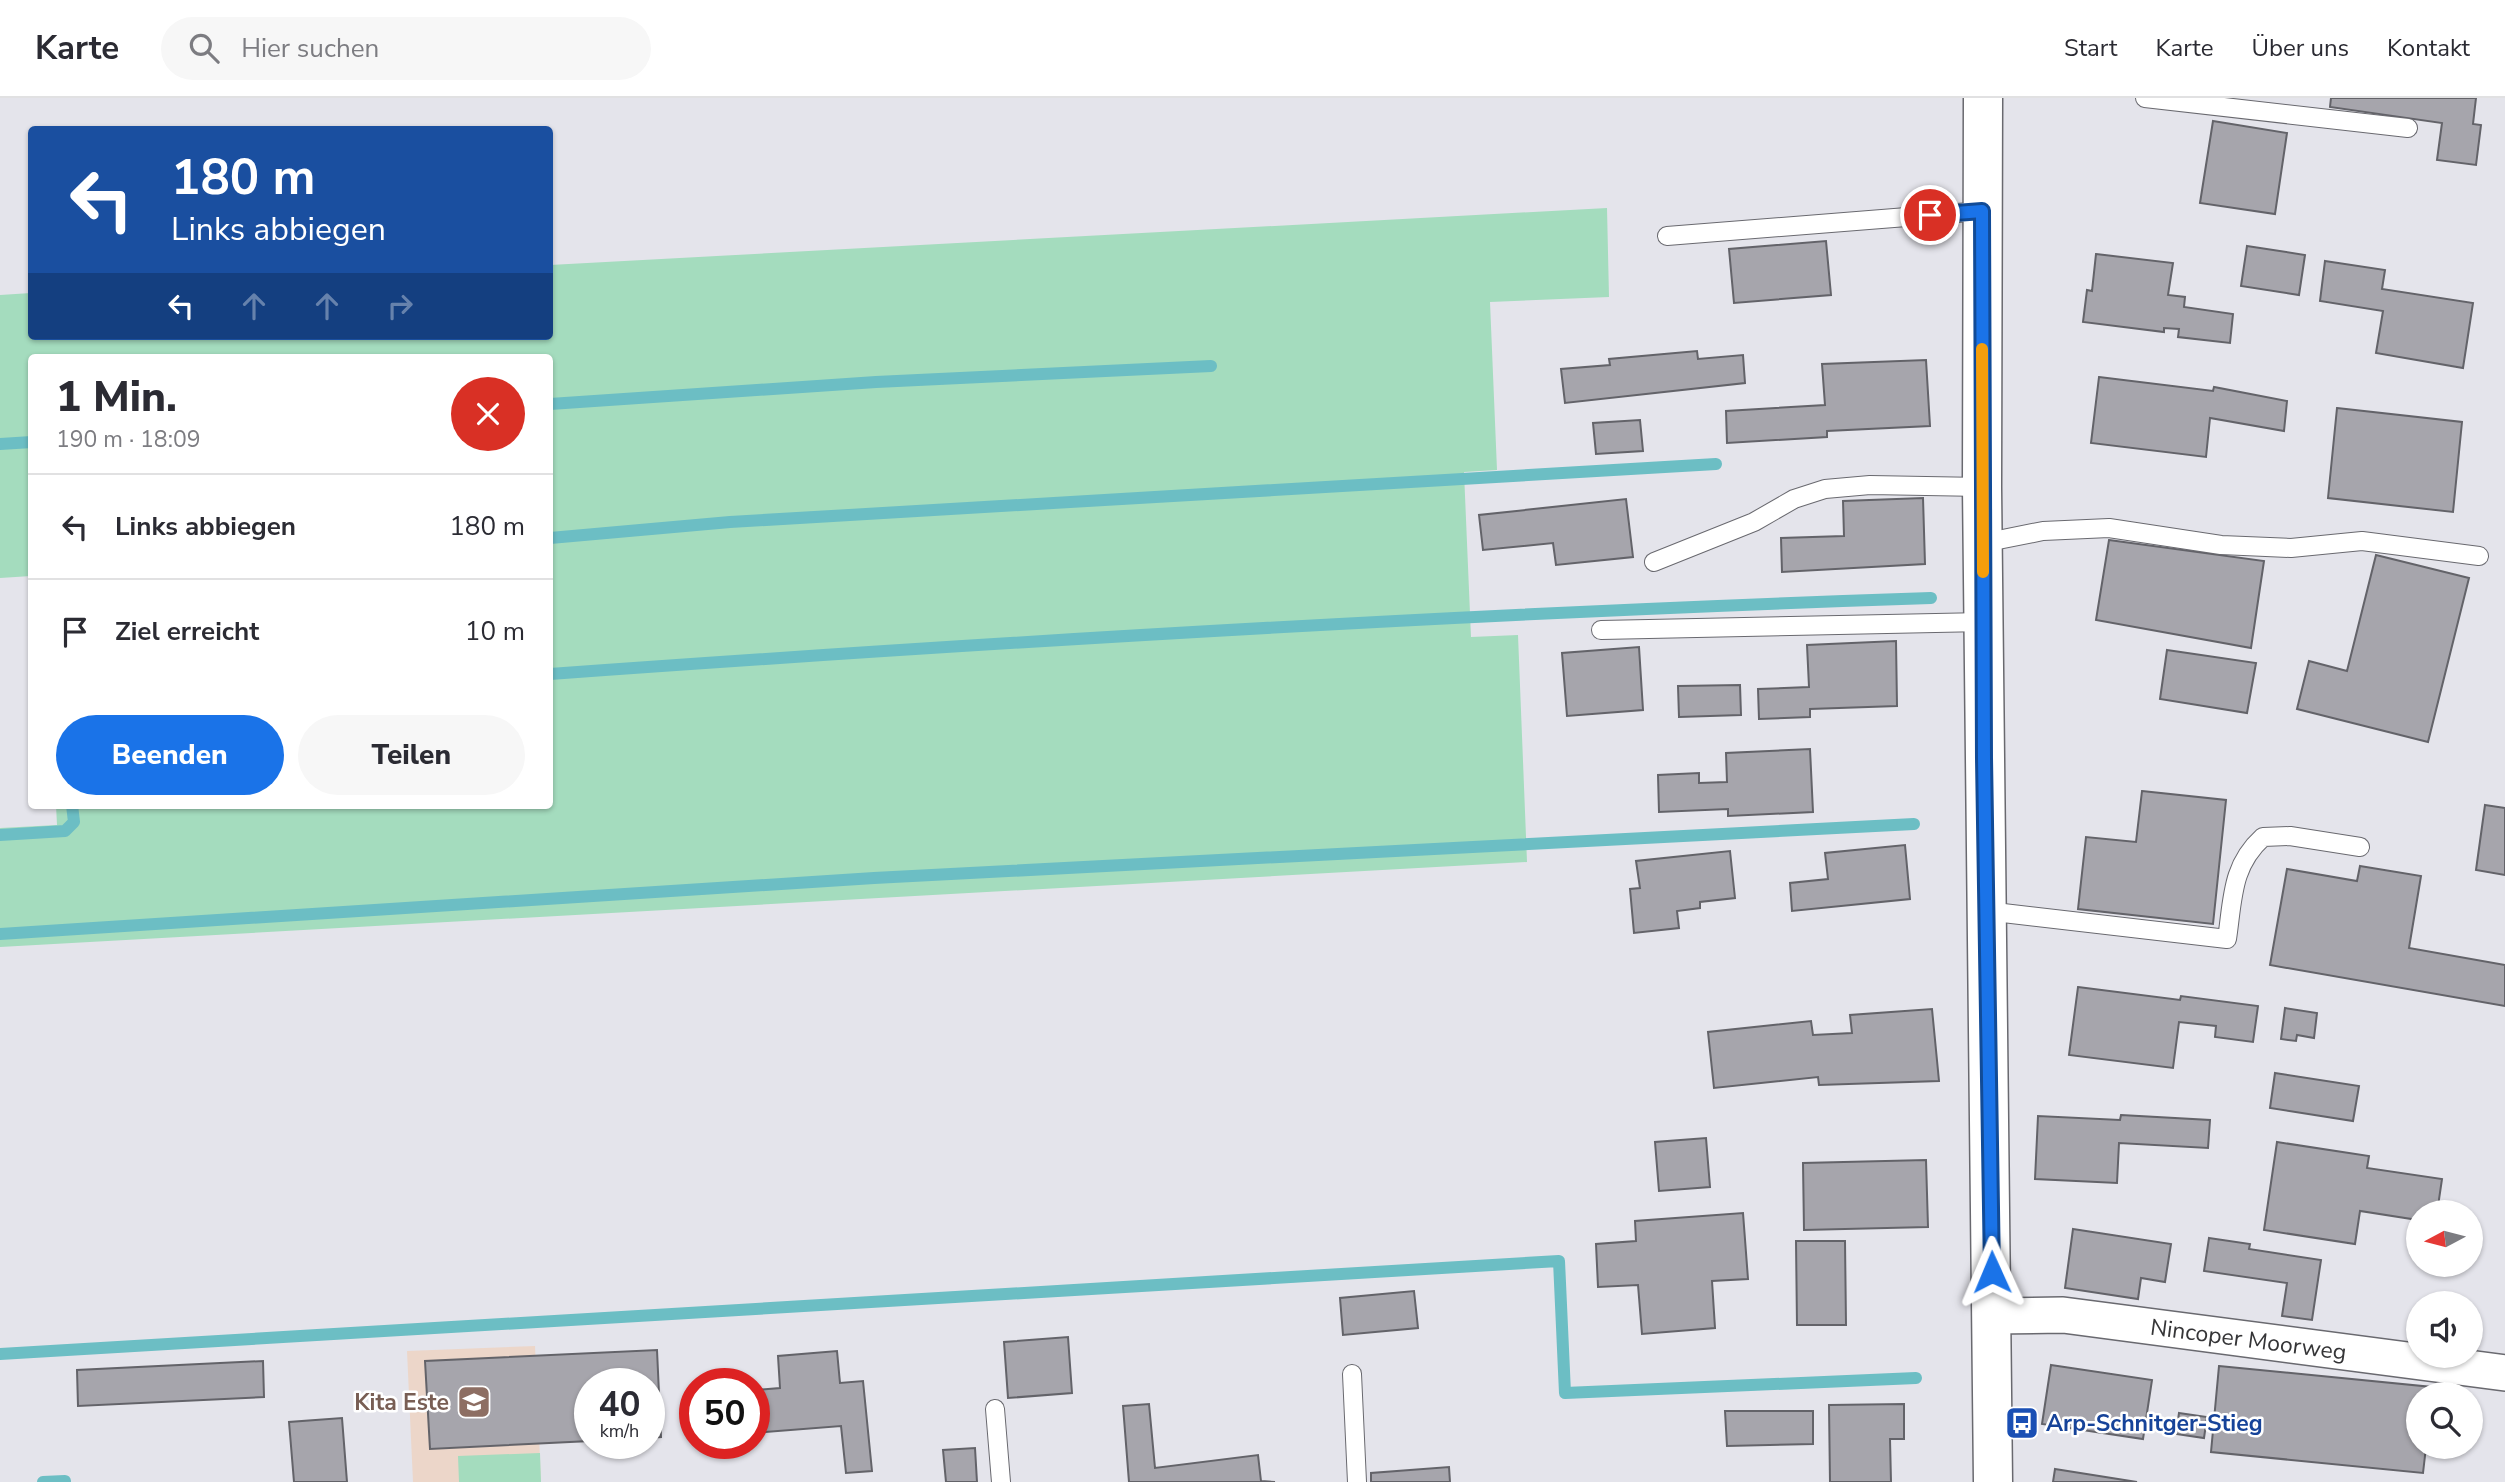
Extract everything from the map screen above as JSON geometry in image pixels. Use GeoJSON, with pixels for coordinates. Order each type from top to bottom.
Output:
{"type":"FeatureCollection","features":[{"type":"Feature","properties":{"kind":"main road"},"geometry":{"type":"LineString","coordinates":[[1983,98],[1982,487],[1993,1482]]}},
{"type":"Feature","properties":{"kind":"street","name":"Nincoper Moorweg"},"geometry":{"type":"LineString","coordinates":[[1993,1316],[2063,1315],[2505,1373]]}},
{"type":"Feature","properties":{"kind":"lane"},"geometry":{"type":"LineString","coordinates":[[2145,98],[2408,128]]}},
{"type":"Feature","properties":{"kind":"lane"},"geometry":{"type":"LineString","coordinates":[[1667,236],[1982,211]]}},
{"type":"Feature","properties":{"kind":"lane"},"geometry":{"type":"LineString","coordinates":[[1654,562],[1754,522],[1794,499],[1825,489],[1870,485],[1982,487]]}},
{"type":"Feature","properties":{"kind":"lane"},"geometry":{"type":"LineString","coordinates":[[1983,543],[2043,531],[2109,528],[2221,545],[2291,548],[2362,541],[2479,556]]}},
{"type":"Feature","properties":{"kind":"lane"},"geometry":{"type":"LineString","coordinates":[[1601,630],[1984,622]]}},
{"type":"Feature","properties":{"kind":"lane"},"geometry":{"type":"LineString","coordinates":[[1986,912],[2227,939],[2237,873],[2246,852],[2263,836],[2290,836],[2360,847]]}},
{"type":"Feature","properties":{"kind":"lane"},"geometry":{"type":"LineString","coordinates":[[1352,1374],[1357,1482]]}},
{"type":"Feature","properties":{"kind":"lane"},"geometry":{"type":"LineString","coordinates":[[995,1409],[1001,1482]]}},
{"type":"Feature","properties":{"kind":"shaded area","name":"Kita Este"},"geometry":{"type":"Polygon","coordinates":[[[535,1346],[541,1482],[413,1482],[407,1351],[535,1346]]]}},
{"type":"Feature","properties":{"kind":"green space"},"geometry":{"type":"Polygon","coordinates":[[[1607,208],[1609,297],[1490,302],[1497,470],[1464,472],[1471,637],[1518,635],[1527,862],[0,947],[0,828],[57,825],[56,809],[553,809],[553,354],[28,354],[28,576],[0,578],[0,295],[28,293],[28,340],[553,340],[553,265],[1607,208]]]}},
{"type":"Feature","properties":{"kind":"green space"},"geometry":{"type":"Polygon","coordinates":[[[540,1453],[541,1482],[459,1482],[458,1456],[540,1453]]]}},
{"type":"Feature","properties":{"kind":"building"},"geometry":{"type":"Polygon","coordinates":[[[2331,98],[2476,98],[2473,124],[2481,125],[2476,165],[2437,160],[2442,123],[2330,107],[2331,98]]]}},
{"type":"Feature","properties":{"kind":"building"},"geometry":{"type":"Polygon","coordinates":[[[2213,121],[2287,133],[2275,214],[2200,203],[2213,121]]]}},
{"type":"Feature","properties":{"kind":"building"},"geometry":{"type":"Polygon","coordinates":[[[1826,241],[1831,295],[1734,303],[1729,249],[1826,241]]]}},
{"type":"Feature","properties":{"kind":"building"},"geometry":{"type":"Polygon","coordinates":[[[2247,246],[2305,255],[2299,295],[2241,286],[2247,246]]]}},
{"type":"Feature","properties":{"kind":"building"},"geometry":{"type":"Polygon","coordinates":[[[2096,254],[2173,263],[2168,295],[2185,297],[2184,307],[2233,314],[2230,343],[2178,337],[2179,329],[2164,328],[2164,332],[2083,322],[2087,290],[2092,291],[2096,254]]]}},
{"type":"Feature","properties":{"kind":"building"},"geometry":{"type":"Polygon","coordinates":[[[2325,261],[2385,270],[2382,289],[2473,303],[2463,368],[2376,353],[2383,311],[2320,301],[2325,261]]]}},
{"type":"Feature","properties":{"kind":"building"},"geometry":{"type":"Polygon","coordinates":[[[1697,351],[1698,359],[1743,355],[1745,383],[1565,403],[1561,369],[1610,365],[1609,359],[1697,351]]]}},
{"type":"Feature","properties":{"kind":"building"},"geometry":{"type":"Polygon","coordinates":[[[1926,360],[1930,426],[1827,431],[1827,437],[1727,443],[1726,411],[1825,405],[1822,364],[1926,360]]]}},
{"type":"Feature","properties":{"kind":"building"},"geometry":{"type":"Polygon","coordinates":[[[2099,377],[2213,391],[2214,387],[2287,401],[2284,431],[2210,418],[2206,457],[2091,443],[2099,377]]]}},
{"type":"Feature","properties":{"kind":"building"},"geometry":{"type":"Polygon","coordinates":[[[2337,408],[2462,422],[2453,512],[2328,498],[2337,408]]]}},
{"type":"Feature","properties":{"kind":"building"},"geometry":{"type":"Polygon","coordinates":[[[1640,420],[1643,451],[1596,454],[1593,423],[1640,420]]]}},
{"type":"Feature","properties":{"kind":"building"},"geometry":{"type":"Polygon","coordinates":[[[1923,498],[1925,564],[1782,572],[1781,538],[1844,536],[1843,501],[1923,498]]]}},
{"type":"Feature","properties":{"kind":"building"},"geometry":{"type":"Polygon","coordinates":[[[1626,499],[1633,557],[1556,565],[1553,543],[1483,550],[1479,515],[1626,499]]]}},
{"type":"Feature","properties":{"kind":"building"},"geometry":{"type":"Polygon","coordinates":[[[2109,540],[2264,561],[2251,648],[2096,620],[2109,540]]]}},
{"type":"Feature","properties":{"kind":"building"},"geometry":{"type":"Polygon","coordinates":[[[2376,555],[2469,578],[2428,742],[2297,709],[2309,661],[2347,671],[2376,555]]]}},
{"type":"Feature","properties":{"kind":"building"},"geometry":{"type":"Polygon","coordinates":[[[1896,641],[1897,706],[1810,709],[1810,717],[1759,719],[1758,689],[1809,687],[1807,645],[1896,641]]]}},
{"type":"Feature","properties":{"kind":"building"},"geometry":{"type":"Polygon","coordinates":[[[1639,647],[1643,710],[1567,716],[1562,653],[1639,647]]]}},
{"type":"Feature","properties":{"kind":"building"},"geometry":{"type":"Polygon","coordinates":[[[2167,650],[2256,663],[2247,713],[2160,699],[2167,650]]]}},
{"type":"Feature","properties":{"kind":"building"},"geometry":{"type":"Polygon","coordinates":[[[1740,685],[1741,715],[1679,717],[1678,686],[1740,685]]]}},
{"type":"Feature","properties":{"kind":"building"},"geometry":{"type":"Polygon","coordinates":[[[1810,749],[1813,812],[1728,816],[1728,809],[1659,812],[1658,775],[1699,773],[1699,783],[1727,782],[1726,753],[1810,749]]]}},
{"type":"Feature","properties":{"kind":"building"},"geometry":{"type":"Polygon","coordinates":[[[2142,791],[2226,800],[2213,924],[2078,909],[2086,837],[2136,842],[2142,791]]]}},
{"type":"Feature","properties":{"kind":"building"},"geometry":{"type":"Polygon","coordinates":[[[2485,805],[2505,808],[2505,875],[2476,870],[2485,805]]]}},
{"type":"Feature","properties":{"kind":"building"},"geometry":{"type":"Polygon","coordinates":[[[1905,845],[1910,899],[1792,911],[1790,883],[1828,879],[1825,853],[1905,845]]]}},
{"type":"Feature","properties":{"kind":"building"},"geometry":{"type":"Polygon","coordinates":[[[1730,851],[1735,898],[1700,902],[1700,908],[1677,911],[1679,928],[1634,933],[1630,889],[1640,888],[1636,861],[1730,851]]]}},
{"type":"Feature","properties":{"kind":"building"},"geometry":{"type":"Polygon","coordinates":[[[2360,866],[2421,876],[2409,948],[2505,965],[2505,1006],[2270,965],[2287,869],[2357,881],[2360,866]]]}},
{"type":"Feature","properties":{"kind":"building"},"geometry":{"type":"Polygon","coordinates":[[[2078,987],[2180,1000],[2181,996],[2258,1006],[2253,1042],[2215,1037],[2216,1026],[2179,1022],[2173,1068],[2069,1055],[2078,987]]]}},
{"type":"Feature","properties":{"kind":"building"},"geometry":{"type":"Polygon","coordinates":[[[2285,1008],[2317,1013],[2314,1038],[2297,1035],[2296,1041],[2281,1039],[2285,1008]]]}},
{"type":"Feature","properties":{"kind":"building"},"geometry":{"type":"Polygon","coordinates":[[[1932,1009],[1939,1081],[1819,1085],[1818,1077],[1714,1088],[1708,1032],[1811,1021],[1813,1035],[1852,1033],[1850,1015],[1932,1009]]]}},
{"type":"Feature","properties":{"kind":"building"},"geometry":{"type":"Polygon","coordinates":[[[2275,1073],[2359,1086],[2353,1121],[2270,1108],[2275,1073]]]}},
{"type":"Feature","properties":{"kind":"building"},"geometry":{"type":"Polygon","coordinates":[[[2121,1115],[2210,1120],[2208,1148],[2119,1143],[2117,1183],[2035,1179],[2038,1116],[2120,1120],[2121,1115]]]}},
{"type":"Feature","properties":{"kind":"building"},"geometry":{"type":"Polygon","coordinates":[[[1706,1138],[1710,1187],[1659,1191],[1655,1142],[1706,1138]]]}},
{"type":"Feature","properties":{"kind":"building"},"geometry":{"type":"Polygon","coordinates":[[[2277,1142],[2369,1156],[2367,1168],[2442,1179],[2439,1200],[2406,1200],[2406,1218],[2360,1211],[2355,1244],[2264,1230],[2277,1142]]]}},
{"type":"Feature","properties":{"kind":"building"},"geometry":{"type":"Polygon","coordinates":[[[1926,1160],[1928,1227],[1804,1230],[1803,1163],[1926,1160]]]}},
{"type":"Feature","properties":{"kind":"building"},"geometry":{"type":"Polygon","coordinates":[[[1743,1213],[1748,1279],[1712,1281],[1715,1328],[1642,1334],[1638,1285],[1598,1287],[1596,1244],[1636,1241],[1635,1221],[1743,1213]]]}},
{"type":"Feature","properties":{"kind":"building"},"geometry":{"type":"Polygon","coordinates":[[[2073,1229],[2171,1244],[2165,1282],[2141,1278],[2138,1299],[2065,1288],[2073,1229]]]}},
{"type":"Feature","properties":{"kind":"building"},"geometry":{"type":"Polygon","coordinates":[[[2209,1238],[2250,1244],[2249,1249],[2321,1260],[2312,1320],[2282,1316],[2287,1283],[2204,1271],[2209,1238]]]}},
{"type":"Feature","properties":{"kind":"building"},"geometry":{"type":"Polygon","coordinates":[[[1796,1241],[1845,1241],[1846,1325],[1797,1325],[1796,1241]]]}},
{"type":"Feature","properties":{"kind":"building"},"geometry":{"type":"Polygon","coordinates":[[[1414,1291],[1418,1328],[1343,1335],[1340,1298],[1414,1291]]]}},
{"type":"Feature","properties":{"kind":"building"},"geometry":{"type":"Polygon","coordinates":[[[1068,1337],[1072,1393],[1008,1398],[1004,1342],[1068,1337]]]}},
{"type":"Feature","properties":{"kind":"building"},"geometry":{"type":"Polygon","coordinates":[[[657,1350],[658,1368],[574,1368],[574,1442],[430,1449],[425,1361],[657,1350]]]}},
{"type":"Feature","properties":{"kind":"building"},"geometry":{"type":"Polygon","coordinates":[[[837,1351],[840,1383],[863,1381],[872,1471],[846,1473],[841,1426],[770,1432],[770,1389],[780,1388],[778,1356],[837,1351]]]}},
{"type":"Feature","properties":{"kind":"building"},"geometry":{"type":"Polygon","coordinates":[[[263,1361],[264,1397],[78,1406],[77,1370],[263,1361]]]}},
{"type":"Feature","properties":{"kind":"building"},"geometry":{"type":"Polygon","coordinates":[[[2051,1365],[2152,1380],[2143,1439],[2042,1424],[2051,1365]]]}},
{"type":"Feature","properties":{"kind":"building"},"geometry":{"type":"Polygon","coordinates":[[[2219,1366],[2406,1384],[2406,1459],[2425,1459],[2423,1473],[2211,1452],[2219,1366]]]}},
{"type":"Feature","properties":{"kind":"building"},"geometry":{"type":"Polygon","coordinates":[[[1149,1404],[1155,1468],[1258,1455],[1261,1481],[1275,1482],[1129,1482],[1123,1406],[1149,1404]]]}},
{"type":"Feature","properties":{"kind":"building"},"geometry":{"type":"Polygon","coordinates":[[[1904,1404],[1904,1439],[1890,1439],[1891,1482],[1830,1482],[1829,1405],[1904,1404]]]}},
{"type":"Feature","properties":{"kind":"building"},"geometry":{"type":"Polygon","coordinates":[[[1725,1411],[1813,1411],[1813,1444],[1727,1446],[1725,1411]]]}},
{"type":"Feature","properties":{"kind":"building"},"geometry":{"type":"Polygon","coordinates":[[[2179,1413],[2207,1417],[2204,1438],[2176,1434],[2179,1413]]]}},
{"type":"Feature","properties":{"kind":"building"},"geometry":{"type":"Polygon","coordinates":[[[342,1418],[347,1482],[294,1482],[289,1422],[342,1418]]]}},
{"type":"Feature","properties":{"kind":"building"},"geometry":{"type":"Polygon","coordinates":[[[975,1448],[977,1482],[946,1482],[943,1450],[975,1448]]]}},
{"type":"Feature","properties":{"kind":"building"},"geometry":{"type":"Polygon","coordinates":[[[1449,1467],[1450,1482],[1371,1482],[1371,1473],[1449,1467]]]}},
{"type":"Feature","properties":{"kind":"building"},"geometry":{"type":"Polygon","coordinates":[[[2055,1469],[2137,1482],[2053,1482],[2055,1469]]]}},
{"type":"Feature","properties":{"kind":"waterway"},"geometry":{"type":"LineString","coordinates":[[553,404],[876,382],[1211,366]]}},
{"type":"Feature","properties":{"kind":"waterway"},"geometry":{"type":"LineString","coordinates":[[0,444],[28,442]]}},
{"type":"Feature","properties":{"kind":"waterway"},"geometry":{"type":"LineString","coordinates":[[553,538],[730,522],[1716,464]]}},
{"type":"Feature","properties":{"kind":"waterway"},"geometry":{"type":"LineString","coordinates":[[553,674],[1240,629],[1931,598]]}},
{"type":"Feature","properties":{"kind":"waterway"},"geometry":{"type":"LineString","coordinates":[[0,835],[65,831],[74,822],[72,809]]}},
{"type":"Feature","properties":{"kind":"waterway"},"geometry":{"type":"LineString","coordinates":[[0,934],[874,878],[1914,824]]}},
{"type":"Feature","properties":{"kind":"waterway"},"geometry":{"type":"LineString","coordinates":[[0,1354],[1559,1261],[1565,1393],[1916,1378]]}},
{"type":"Feature","properties":{"kind":"waterway"},"geometry":{"type":"LineString","coordinates":[[43,1482],[65,1481]]}},
{"type":"Feature","properties":{"kind":"slow traffic"},"geometry":{"type":"LineString","coordinates":[[1982,349],[1983,572]]}},
{"type":"Feature","properties":{"kind":"place","name":"Kita Este"},"geometry":{"type":"Point","coordinates":[474,1402]}},
{"type":"Feature","properties":{"kind":"place","name":"Arp-Schnitger-Stieg"},"geometry":{"type":"Point","coordinates":[2022,1423]}},
{"type":"Feature","properties":{"kind":"route"},"geometry":{"type":"LineString","coordinates":[[1930,215],[1982,211],[1984,758],[1992,1272]]}}]}
